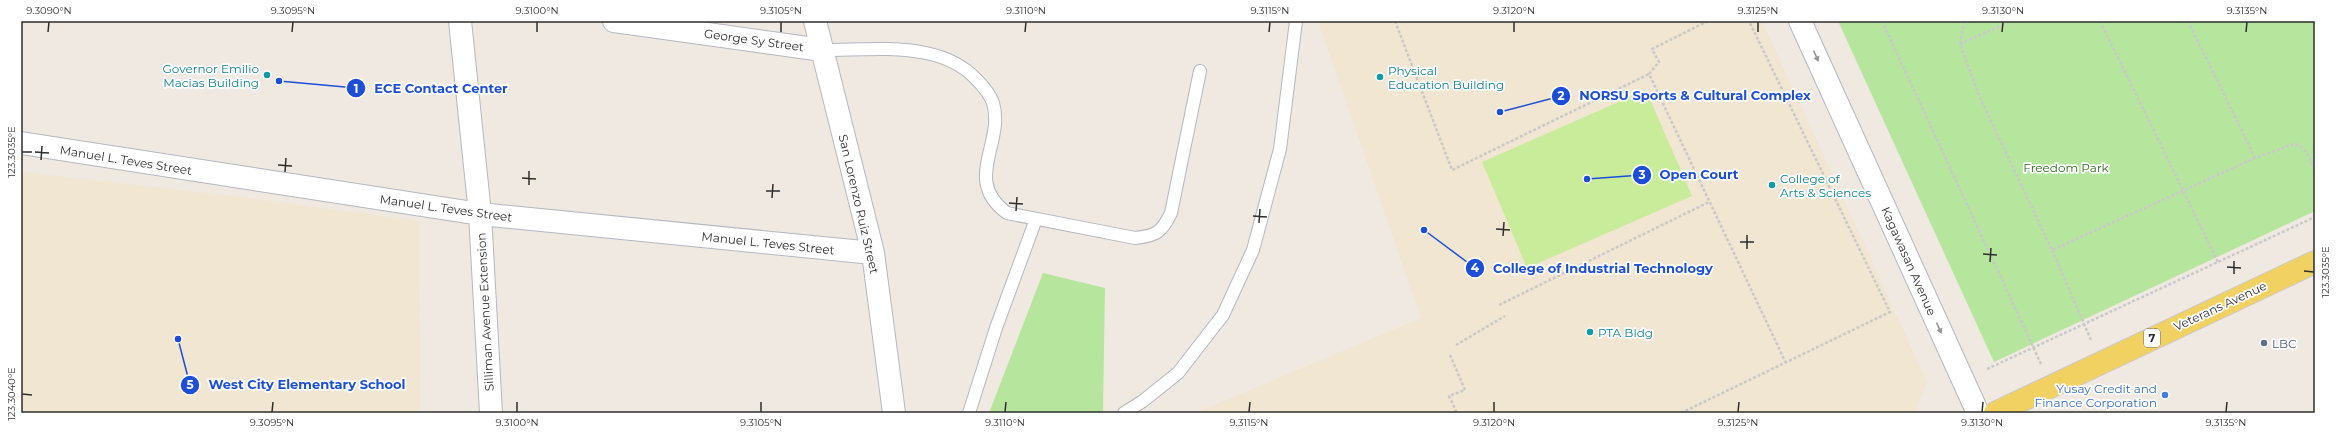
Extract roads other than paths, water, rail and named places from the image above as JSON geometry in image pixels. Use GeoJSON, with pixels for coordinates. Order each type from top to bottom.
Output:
{"type":"FeatureCollection","features":[{"type":"Feature","properties":{"kind":"main road","name":"Veterans Avenue"},"geometry":{"type":"LineString","coordinates":[[1995,413],[2315,262]]}},
{"type":"Feature","properties":{"kind":"street","name":"Silliman Avenue Extension"},"geometry":{"type":"LineString","coordinates":[[460,21],[480,214],[491,413]]}},
{"type":"Feature","properties":{"kind":"street","name":"George Sy Street"},"geometry":{"type":"LineString","coordinates":[[614,21],[822,50]]}},
{"type":"Feature","properties":{"kind":"street","name":"San Lorenzo Ruiz Street"},"geometry":{"type":"LineString","coordinates":[[815,21],[873,254],[894,413]]}},
{"type":"Feature","properties":{"kind":"street","name":"Kagawasan Avenue"},"geometry":{"type":"LineString","coordinates":[[1800,21],[1978,413]]}},
{"type":"Feature","properties":{"kind":"street","name":"Manuel L. Teves Street"},"geometry":{"type":"LineString","coordinates":[[21,143],[480,214],[873,254]]}},
{"type":"Feature","properties":{"kind":"lane"},"geometry":{"type":"LineString","coordinates":[[1124,413],[1143,402],[1178,373],[1223,315],[1253,250],[1280,149],[1296,21]]}},
{"type":"Feature","properties":{"kind":"lane"},"geometry":{"type":"LineString","coordinates":[[822,50],[924,53],[948,59],[968,70],[986,88],[993,104],[995,120],[985,178],[989,196],[998,206],[1007,213],[1135,238],[1151,236],[1164,227],[1171,213],[1200,71]]}},
{"type":"Feature","properties":{"kind":"lane"},"geometry":{"type":"LineString","coordinates":[[969,413],[996,328],[1036,219]]}},
{"type":"Feature","properties":{"kind":"place","name":"Governor Emilio Macias Building"},"geometry":{"type":"Point","coordinates":[267,75]}},
{"type":"Feature","properties":{"kind":"place","name":"Physical Education Building"},"geometry":{"type":"Point","coordinates":[1380,77]}},
{"type":"Feature","properties":{"kind":"place","name":"ECE Contact Center"},"geometry":{"type":"Point","coordinates":[279,81]}},
{"type":"Feature","properties":{"kind":"place","name":"NORSU Sports & Cultural Complex"},"geometry":{"type":"Point","coordinates":[1500,112]}},
{"type":"Feature","properties":{"kind":"place","name":"Open Court"},"geometry":{"type":"Point","coordinates":[1587,179]}},
{"type":"Feature","properties":{"kind":"place","name":"College of Arts & Sciences"},"geometry":{"type":"Point","coordinates":[1772,185]}},
{"type":"Feature","properties":{"kind":"place","name":"College of Industrial Technology"},"geometry":{"type":"Point","coordinates":[1424,230]}},
{"type":"Feature","properties":{"kind":"place","name":"PTA Bldg"},"geometry":{"type":"Point","coordinates":[1590,332]}},
{"type":"Feature","properties":{"kind":"place","name":"West City Elementary School"},"geometry":{"type":"Point","coordinates":[178,339]}},
{"type":"Feature","properties":{"kind":"place","name":"LBC"},"geometry":{"type":"Point","coordinates":[2264,343]}},
{"type":"Feature","properties":{"kind":"place","name":"Yusay Credit and Finance Corporation"},"geometry":{"type":"Point","coordinates":[2165,395]}},
{"type":"Feature","properties":{"kind":"park label","name":"Freedom Park"},"geometry":{"type":"Point","coordinates":[2066,167]}}]}
